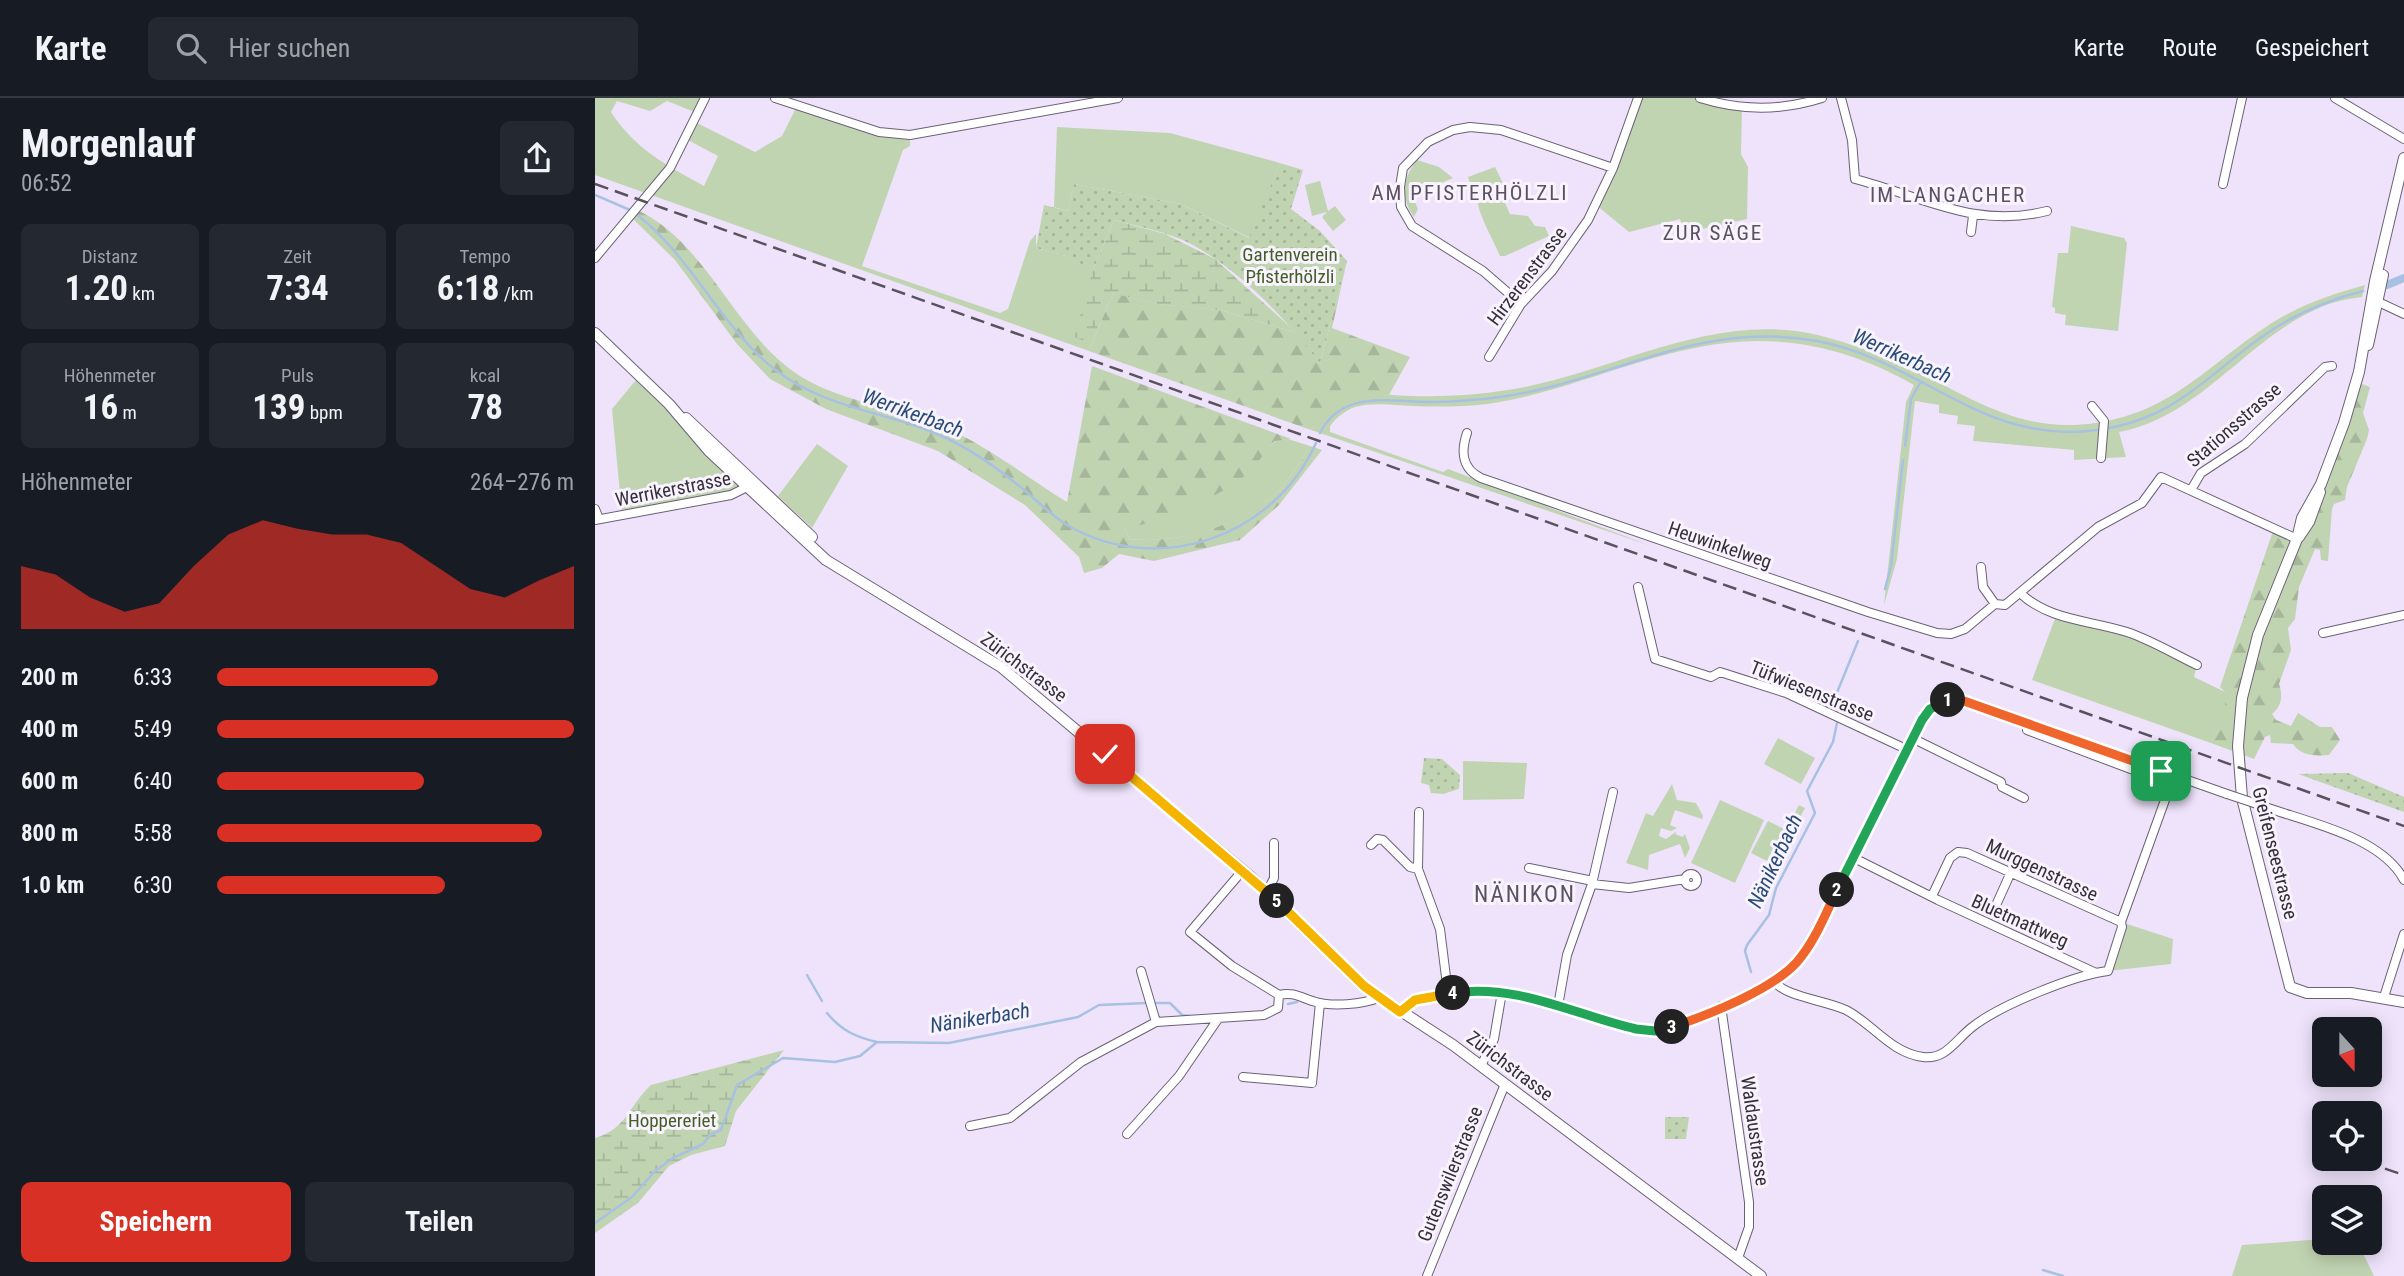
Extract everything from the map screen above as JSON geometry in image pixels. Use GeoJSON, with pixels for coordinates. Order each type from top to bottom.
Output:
{"type":"FeatureCollection","features":[{"type":"Feature","properties":{"kind":"main road"},"geometry":{"type":"LineString","coordinates":[[2376,293],[2404,158]]}},
{"type":"Feature","properties":{"kind":"main road","name":"Greifenseestrasse"},"geometry":{"type":"LineString","coordinates":[[2376,293],[2365,359],[2342,429],[2321,484],[2302,518],[2297,539],[2258,635],[2248,669],[2238,746],[2242,798],[2290,987],[2298,991],[2384,997]]}},
{"type":"Feature","properties":{"kind":"main road","name":"Zürichstrasse"},"geometry":{"type":"LineString","coordinates":[[595,333],[751,485],[845,571],[1001,667],[1243,870],[1378,998],[1481,1066],[1761,1276]]}},
{"type":"Feature","properties":{"kind":"main road"},"geometry":{"type":"LineString","coordinates":[[2384,997],[2404,1002]]}},
{"type":"Feature","properties":{"kind":"street"},"geometry":{"type":"LineString","coordinates":[[595,258],[670,168],[705,98]]}},
{"type":"Feature","properties":{"kind":"street"},"geometry":{"type":"LineString","coordinates":[[775,98],[879,132],[910,135],[1118,98]]}},
{"type":"Feature","properties":{"kind":"street","name":"Hirzerenstrasse"},"geometry":{"type":"LineString","coordinates":[[1489,357],[1521,304],[1552,271],[1574,241],[1613,168],[1637,98]]}},
{"type":"Feature","properties":{"kind":"street"},"geometry":{"type":"LineString","coordinates":[[1700,98],[1752,109],[1796,105],[1822,98]]}},
{"type":"Feature","properties":{"kind":"street"},"geometry":{"type":"LineString","coordinates":[[1841,98],[1852,140],[1856,179],[1973,216],[2019,217],[2047,211]]}},
{"type":"Feature","properties":{"kind":"street"},"geometry":{"type":"LineString","coordinates":[[2223,184],[2242,98]]}},
{"type":"Feature","properties":{"kind":"street"},"geometry":{"type":"LineString","coordinates":[[2335,98],[2404,139]]}},
{"type":"Feature","properties":{"kind":"street"},"geometry":{"type":"LineString","coordinates":[[1521,304],[1483,271],[1412,226],[1401,207],[1403,168],[1428,142],[1453,130],[1470,127],[1496,129],[1613,168]]}},
{"type":"Feature","properties":{"kind":"street"},"geometry":{"type":"LineString","coordinates":[[1971,232],[1973,216]]}},
{"type":"Feature","properties":{"kind":"street"},"geometry":{"type":"LineString","coordinates":[[2376,293],[2404,314]]}},
{"type":"Feature","properties":{"kind":"street","name":"Stationsstrasse"},"geometry":{"type":"LineString","coordinates":[[1995,604],[2005,605],[2098,527],[2142,503],[2161,477],[2191,490],[2201,473],[2245,444],[2325,367],[2332,366]]}},
{"type":"Feature","properties":{"kind":"street"},"geometry":{"type":"LineString","coordinates":[[2092,406],[2103,424],[2101,458]]}},
{"type":"Feature","properties":{"kind":"street","name":"Heuwinkelweg"},"geometry":{"type":"LineString","coordinates":[[1467,433],[1462,447],[1464,461],[1481,478],[1868,612],[1944,634],[1965,629],[1995,604]]}},
{"type":"Feature","properties":{"kind":"street","name":"Werrikerstrasse"},"geometry":{"type":"LineString","coordinates":[[597,520],[731,495],[751,485]]}},
{"type":"Feature","properties":{"kind":"street"},"geometry":{"type":"LineString","coordinates":[[2191,490],[2297,539]]}},
{"type":"Feature","properties":{"kind":"street"},"geometry":{"type":"LineString","coordinates":[[595,509],[597,520]]}},
{"type":"Feature","properties":{"kind":"street"},"geometry":{"type":"LineString","coordinates":[[1981,567],[1983,587],[1995,604]]}},
{"type":"Feature","properties":{"kind":"street","name":"Tüfwiesenstrasse"},"geometry":{"type":"LineString","coordinates":[[1638,587],[1655,659],[1711,677],[1720,672],[1786,693],[1906,749]]}},
{"type":"Feature","properties":{"kind":"street"},"geometry":{"type":"LineString","coordinates":[[2021,593],[2033,605],[2052,615],[2101,624],[2130,634],[2197,665]]}},
{"type":"Feature","properties":{"kind":"street"},"geometry":{"type":"LineString","coordinates":[[2323,634],[2404,615]]}},
{"type":"Feature","properties":{"kind":"street"},"geometry":{"type":"LineString","coordinates":[[1400,1012],[1410,1002],[1448,993],[1502,992],[1623,1026],[1655,1031],[1680,1025],[1774,981],[1790,969],[1812,942],[1906,749],[1926,715],[1935,706],[1955,700],[2371,846],[2392,861],[2404,880]]}},
{"type":"Feature","properties":{"kind":"street"},"geometry":{"type":"LineString","coordinates":[[1974,705],[1975,710],[1986,715],[2144,774],[2169,790]]}},
{"type":"Feature","properties":{"kind":"street"},"geometry":{"type":"LineString","coordinates":[[1912,738],[2001,782],[2002,787],[2024,798]]}},
{"type":"Feature","properties":{"kind":"street"},"geometry":{"type":"LineString","coordinates":[[1774,981],[1784,992],[1807,995],[1848,1011],[1896,1048],[1924,1057],[1943,1055],[1986,1018],[2072,979],[2108,971],[2121,922],[2174,775]]}},
{"type":"Feature","properties":{"kind":"street"},"geometry":{"type":"LineString","coordinates":[[1558,1006],[1567,956],[1592,883],[1613,792]]}},
{"type":"Feature","properties":{"kind":"street"},"geometry":{"type":"LineString","coordinates":[[1419,812],[1418,869],[1440,929],[1448,993]]}},
{"type":"Feature","properties":{"kind":"street"},"geometry":{"type":"LineString","coordinates":[[1371,845],[1377,839],[1383,840],[1410,867],[1418,869]]}},
{"type":"Feature","properties":{"kind":"street"},"geometry":{"type":"LineString","coordinates":[[1267,892],[1274,881],[1274,843]]}},
{"type":"Feature","properties":{"kind":"street","name":"Murggenstrasse"},"geometry":{"type":"LineString","coordinates":[[1932,896],[1950,858],[1958,852],[1968,853],[2121,922]]}},
{"type":"Feature","properties":{"kind":"street","name":"Bluetmattweg"},"geometry":{"type":"LineString","coordinates":[[1852,857],[2097,973]]}},
{"type":"Feature","properties":{"kind":"street"},"geometry":{"type":"LineString","coordinates":[[1529,868],[1592,883],[1629,888],[1685,879]]}},
{"type":"Feature","properties":{"kind":"street"},"geometry":{"type":"LineString","coordinates":[[1243,870],[1190,932],[1232,966],[1279,995],[1307,997],[1319,1003],[1368,1002],[1378,998]]}},
{"type":"Feature","properties":{"kind":"street"},"geometry":{"type":"LineString","coordinates":[[1997,903],[2011,872]]}},
{"type":"Feature","properties":{"kind":"street"},"geometry":{"type":"LineString","coordinates":[[2384,997],[2404,934]]}},
{"type":"Feature","properties":{"kind":"street"},"geometry":{"type":"LineString","coordinates":[[1141,971],[1156,1023]]}},
{"type":"Feature","properties":{"kind":"street"},"geometry":{"type":"LineString","coordinates":[[1481,1066],[1492,1046],[1502,992]]}},
{"type":"Feature","properties":{"kind":"street"},"geometry":{"type":"LineString","coordinates":[[970,1126],[1010,1118],[1081,1062],[1156,1023],[1273,1013],[1278,1007],[1279,995]]}},
{"type":"Feature","properties":{"kind":"street"},"geometry":{"type":"LineString","coordinates":[[1243,1077],[1311,1083],[1319,1003]]}},
{"type":"Feature","properties":{"kind":"street","name":"Waldaustrasse"},"geometry":{"type":"LineString","coordinates":[[1721,1006],[1749,1202],[1749,1227],[1738,1258]]}},
{"type":"Feature","properties":{"kind":"street"},"geometry":{"type":"LineString","coordinates":[[1127,1134],[1179,1076],[1218,1019]]}},
{"type":"Feature","properties":{"kind":"street","name":"Gutenswilerstrasse"},"geometry":{"type":"LineString","coordinates":[[1427,1276],[1505,1084]]}},
{"type":"Feature","properties":{"kind":"green space"},"geometry":{"type":"Polygon","coordinates":[[[595,98],[702,98],[697,113],[667,101],[650,111],[617,101],[611,112],[641,146],[704,186],[718,156],[686,139],[695,122],[755,152],[782,136],[797,106],[879,132],[910,135],[910,146],[903,150],[862,266],[1000,313],[1008,309],[1030,241],[1036,234],[1036,248],[1220,310],[1158,304],[1113,293],[1089,351],[595,175],[595,98]]]}},
{"type":"Feature","properties":{"kind":"green space"},"geometry":{"type":"Polygon","coordinates":[[[1638,98],[1700,98],[1742,108],[1741,154],[1748,167],[1747,219],[1684,233],[1680,219],[1629,232],[1596,205],[1616,159],[1621,160],[1635,119],[1638,98]]]}},
{"type":"Feature","properties":{"kind":"green space"},"geometry":{"type":"Polygon","coordinates":[[[1057,127],[1170,133],[1280,163],[1250,238],[1181,204],[1074,184],[1068,211],[1054,207],[1057,127]]]}},
{"type":"Feature","properties":{"kind":"green space"},"geometry":{"type":"Polygon","coordinates":[[[1417,160],[1439,167],[1453,178],[1412,195],[1418,209],[1414,217],[1406,202],[1405,188],[1408,174],[1417,160]]]}},
{"type":"Feature","properties":{"kind":"green space","name":"Gartenverein Pfisterhölzli"},"geometry":{"type":"Polygon","coordinates":[[[1280,163],[1303,170],[1291,209],[1320,231],[1347,261],[1320,363],[1292,329],[1245,282],[1210,255],[1182,240],[1114,220],[1093,270],[1066,256],[1036,248],[1044,205],[1068,211],[1074,184],[1181,204],[1249,238],[1280,163]]]}},
{"type":"Feature","properties":{"kind":"green space"},"geometry":{"type":"Polygon","coordinates":[[[1495,167],[1511,200],[1505,203],[1510,214],[1528,216],[1535,226],[1545,227],[1549,236],[1505,256],[1500,256],[1478,204],[1479,191],[1471,187],[1468,177],[1495,167]]]}},
{"type":"Feature","properties":{"kind":"green space"},"geometry":{"type":"Polygon","coordinates":[[[1320,181],[1328,211],[1335,206],[1346,220],[1333,231],[1322,217],[1327,212],[1312,216],[1305,185],[1320,181]]]}},
{"type":"Feature","properties":{"kind":"green space"},"geometry":{"type":"Polygon","coordinates":[[[635,209],[659,223],[681,241],[753,332],[772,354],[794,372],[829,391],[944,427],[991,452],[1067,502],[1092,366],[1291,439],[1275,441],[1251,470],[1221,492],[1172,515],[1124,529],[1130,539],[1183,536],[1237,519],[1253,511],[1280,489],[1310,446],[1322,450],[1279,505],[1240,540],[1154,561],[1119,554],[1102,568],[1084,573],[1079,557],[1025,505],[938,451],[826,409],[770,379],[737,344],[675,260],[629,215],[635,209]]]}},
{"type":"Feature","properties":{"kind":"green space"},"geometry":{"type":"Polygon","coordinates":[[[1114,220],[1165,234],[1215,259],[1297,333],[1220,310],[1158,304],[1113,293],[1090,343],[1074,337],[1093,270],[1114,220]]]}},
{"type":"Feature","properties":{"kind":"green space"},"geometry":{"type":"Polygon","coordinates":[[[2071,226],[2124,238],[2127,243],[2118,331],[2065,325],[2066,315],[2055,313],[2055,308],[2052,307],[2058,253],[2068,253],[2071,226]]]}},
{"type":"Feature","properties":{"kind":"green space"},"geometry":{"type":"Polygon","coordinates":[[[1347,261],[1332,328],[1410,357],[1389,395],[1364,396],[1345,401],[1311,430],[1089,351],[1113,293],[1158,304],[1220,310],[1297,333],[1320,363],[1347,261]]]}},
{"type":"Feature","properties":{"kind":"green space"},"geometry":{"type":"Polygon","coordinates":[[[2365,285],[2362,297],[2328,305],[2297,319],[2184,405],[2153,421],[2119,432],[2126,457],[2074,460],[2074,450],[1973,441],[1975,426],[1957,424],[1958,416],[1939,413],[1939,405],[1915,401],[1897,559],[1884,605],[1906,402],[1914,385],[1877,366],[1839,352],[1779,342],[1723,343],[1689,349],[1521,398],[1487,404],[1450,407],[1362,405],[1344,412],[1330,426],[1330,432],[1443,472],[1448,469],[1651,546],[1311,430],[1340,403],[1361,395],[1448,396],[1508,390],[1547,382],[1700,337],[1739,331],[1778,330],[1818,335],[1864,349],[1998,411],[2020,418],[2068,425],[2095,423],[2148,408],[2191,382],[2252,336],[2296,309],[2365,285]]]}},
{"type":"Feature","properties":{"kind":"green space"},"geometry":{"type":"Polygon","coordinates":[[[640,375],[748,488],[622,515],[612,409],[640,375]]]}},
{"type":"Feature","properties":{"kind":"green space"},"geometry":{"type":"Polygon","coordinates":[[[2356,382],[2370,387],[2363,413],[2369,430],[2367,439],[2347,487],[2345,500],[2334,504],[2332,509],[2328,561],[2321,560],[2320,550],[2315,549],[2299,587],[2295,619],[2288,628],[2291,650],[2279,684],[2281,700],[2272,714],[2276,720],[2291,726],[2298,713],[2320,727],[2332,727],[2340,740],[2329,755],[2314,755],[2300,751],[2293,744],[2271,743],[2270,735],[2265,737],[2254,759],[2211,743],[2225,714],[2225,692],[2220,687],[2274,528],[2297,539],[2356,382]]]}},
{"type":"Feature","properties":{"kind":"green space"},"geometry":{"type":"Polygon","coordinates":[[[1285,438],[1310,446],[1280,489],[1253,511],[1220,527],[1183,537],[1130,539],[1124,529],[1238,480],[1271,444],[1285,438]]]}},
{"type":"Feature","properties":{"kind":"green space"},"geometry":{"type":"Polygon","coordinates":[[[817,444],[848,466],[812,528],[778,496],[817,444]]]}},
{"type":"Feature","properties":{"kind":"green space"},"geometry":{"type":"Polygon","coordinates":[[[2056,616],[2100,624],[2197,665],[2194,677],[2225,692],[2225,715],[2211,743],[2032,680],[2056,616]]]}},
{"type":"Feature","properties":{"kind":"green space"},"geometry":{"type":"Polygon","coordinates":[[[1778,738],[1815,758],[1801,784],[1764,764],[1778,738]]]}},
{"type":"Feature","properties":{"kind":"green space"},"geometry":{"type":"Polygon","coordinates":[[[1424,758],[1442,759],[1460,775],[1459,789],[1443,794],[1431,793],[1429,785],[1421,783],[1424,758]]]}},
{"type":"Feature","properties":{"kind":"green space"},"geometry":{"type":"Polygon","coordinates":[[[1463,761],[1527,763],[1524,799],[1463,800],[1463,761]]]}},
{"type":"Feature","properties":{"kind":"green space"},"geometry":{"type":"Polygon","coordinates":[[[2348,773],[2404,797],[2404,812],[2298,774],[2348,773]]]}},
{"type":"Feature","properties":{"kind":"green space"},"geometry":{"type":"Polygon","coordinates":[[[1672,784],[1677,800],[1696,803],[1703,816],[1702,819],[1675,810],[1670,825],[1677,828],[1671,831],[1661,828],[1659,836],[1666,839],[1677,831],[1675,834],[1683,837],[1685,834],[1690,848],[1685,858],[1680,844],[1649,855],[1648,870],[1626,863],[1646,813],[1653,816],[1672,784]]]}},
{"type":"Feature","properties":{"kind":"green space"},"geometry":{"type":"Polygon","coordinates":[[[1720,800],[1764,820],[1735,883],[1691,863],[1720,800]]]}},
{"type":"Feature","properties":{"kind":"green space"},"geometry":{"type":"Polygon","coordinates":[[[1799,805],[1805,808],[1756,899],[1751,896],[1799,805]]]}},
{"type":"Feature","properties":{"kind":"green space"},"geometry":{"type":"Polygon","coordinates":[[[1768,821],[1784,829],[1767,861],[1751,853],[1768,821]]]}},
{"type":"Feature","properties":{"kind":"green space"},"geometry":{"type":"Polygon","coordinates":[[[2121,922],[2173,939],[2171,964],[2108,971],[2121,922]]]}},
{"type":"Feature","properties":{"kind":"green space","name":"Hoppereriet"},"geometry":{"type":"Polygon","coordinates":[[[784,1050],[736,1111],[725,1146],[691,1155],[669,1166],[638,1203],[595,1233],[595,1138],[621,1123],[651,1085],[784,1050]]]}},
{"type":"Feature","properties":{"kind":"green space"},"geometry":{"type":"Polygon","coordinates":[[[1665,1117],[1689,1117],[1686,1139],[1665,1139],[1665,1117]]]}},
{"type":"Feature","properties":{"kind":"green space"},"geometry":{"type":"Polygon","coordinates":[[[2312,1240],[2312,1255],[2364,1255],[2374,1276],[2232,1276],[2242,1245],[2312,1240]]]}},
{"type":"Feature","properties":{"kind":"waterway","name":"Werrikerbach"},"geometry":{"type":"LineString","coordinates":[[595,195],[630,210]]}},
{"type":"Feature","properties":{"kind":"waterway","name":"Werrikerbach"},"geometry":{"type":"LineString","coordinates":[[636,214],[673,250],[737,331],[773,368],[814,393],[926,430],[957,444],[1002,472],[1060,521],[1102,541],[1138,548],[1175,547],[1210,539],[1243,524],[1272,503],[1297,476],[1316,443]]}},
{"type":"Feature","properties":{"kind":"waterway","name":"Werrikerbach"},"geometry":{"type":"LineString","coordinates":[[2387,285],[2404,278]]}},
{"type":"Feature","properties":{"kind":"waterway","name":"Werrikerbach"},"geometry":{"type":"LineString","coordinates":[[1320,433],[1329,419],[1354,404],[1384,400],[1439,402],[1493,398],[1535,391],[1691,346],[1731,339],[1773,337],[1817,341],[1854,351],[1889,365],[1986,414],[2020,426],[2057,432],[2097,430],[2125,424],[2170,406],[2288,320],[2312,308],[2363,291]]}},
{"type":"Feature","properties":{"kind":"waterway","name":"Nänikerbach"},"geometry":{"type":"LineString","coordinates":[[1905,446],[1911,399],[1920,383]]}},
{"type":"Feature","properties":{"kind":"waterway","name":"Nänikerbach"},"geometry":{"type":"LineString","coordinates":[[1885,589],[1891,566],[1903,460]]}},
{"type":"Feature","properties":{"kind":"waterway","name":"Nänikerbach"},"geometry":{"type":"LineString","coordinates":[[1834,708],[1836,695],[1858,641]]}},
{"type":"Feature","properties":{"kind":"waterway","name":"Nänikerbach"},"geometry":{"type":"LineString","coordinates":[[1751,972],[1745,951],[1747,945],[1769,915],[1776,888],[1815,813],[1807,791],[1833,742],[1837,723]]}},
{"type":"Feature","properties":{"kind":"waterway"},"geometry":{"type":"LineString","coordinates":[[807,975],[822,1001]]}},
{"type":"Feature","properties":{"kind":"waterway","name":"Nänikerbach"},"geometry":{"type":"LineString","coordinates":[[1288,1004],[1297,1002]]}},
{"type":"Feature","properties":{"kind":"waterway","name":"Nänikerbach"},"geometry":{"type":"LineString","coordinates":[[595,1223],[632,1197],[655,1171],[673,1158],[703,1144],[710,1135],[721,1130],[737,1085],[783,1058],[835,1062],[860,1056],[877,1042],[949,1043],[1078,1017],[1099,1005],[1148,1003]]}},
{"type":"Feature","properties":{"kind":"waterway","name":"Nänikerbach"},"geometry":{"type":"LineString","coordinates":[[1153,1003],[1170,1003],[1182,1015],[1190,1016]]}},
{"type":"Feature","properties":{"kind":"waterway"},"geometry":{"type":"LineString","coordinates":[[827,1013],[849,1032],[877,1042]]}},
{"type":"Feature","properties":{"kind":"waterway"},"geometry":{"type":"LineString","coordinates":[[2043,1270],[2063,1276]]}},
{"type":"Feature","properties":{"kind":"railway"},"geometry":{"type":"LineString","coordinates":[[595,184],[2404,826]]}},
{"type":"Feature","properties":{"kind":"railway"},"geometry":{"type":"LineString","coordinates":[[2382,1168],[2404,1175]]}},
{"type":"Feature","properties":{"kind":"district","name":"AM PFISTERHÖLZLI"},"geometry":{"type":"Point","coordinates":[1470,193]}},
{"type":"Feature","properties":{"kind":"district","name":"IM LANGACHER"},"geometry":{"type":"Point","coordinates":[1948,195]}},
{"type":"Feature","properties":{"kind":"district","name":"ZUR SÄGE"},"geometry":{"type":"Point","coordinates":[1713,233]}},
{"type":"Feature","properties":{"kind":"district","name":"NÄNIKON"},"geometry":{"type":"Point","coordinates":[1525,894]}},
{"type":"Feature","properties":{"kind":"route"},"geometry":{"type":"LineString","coordinates":[[1105,754],[1251,877],[1364,986],[1400,1012],[1407,1003],[1415,1000],[1460,992],[1488,991],[1515,994],[1623,1026],[1655,1031],[1680,1025],[1762,987],[1790,969],[1805,953],[1922,720],[1930,709],[1942,702],[1964,701],[2161,771]]}}]}
